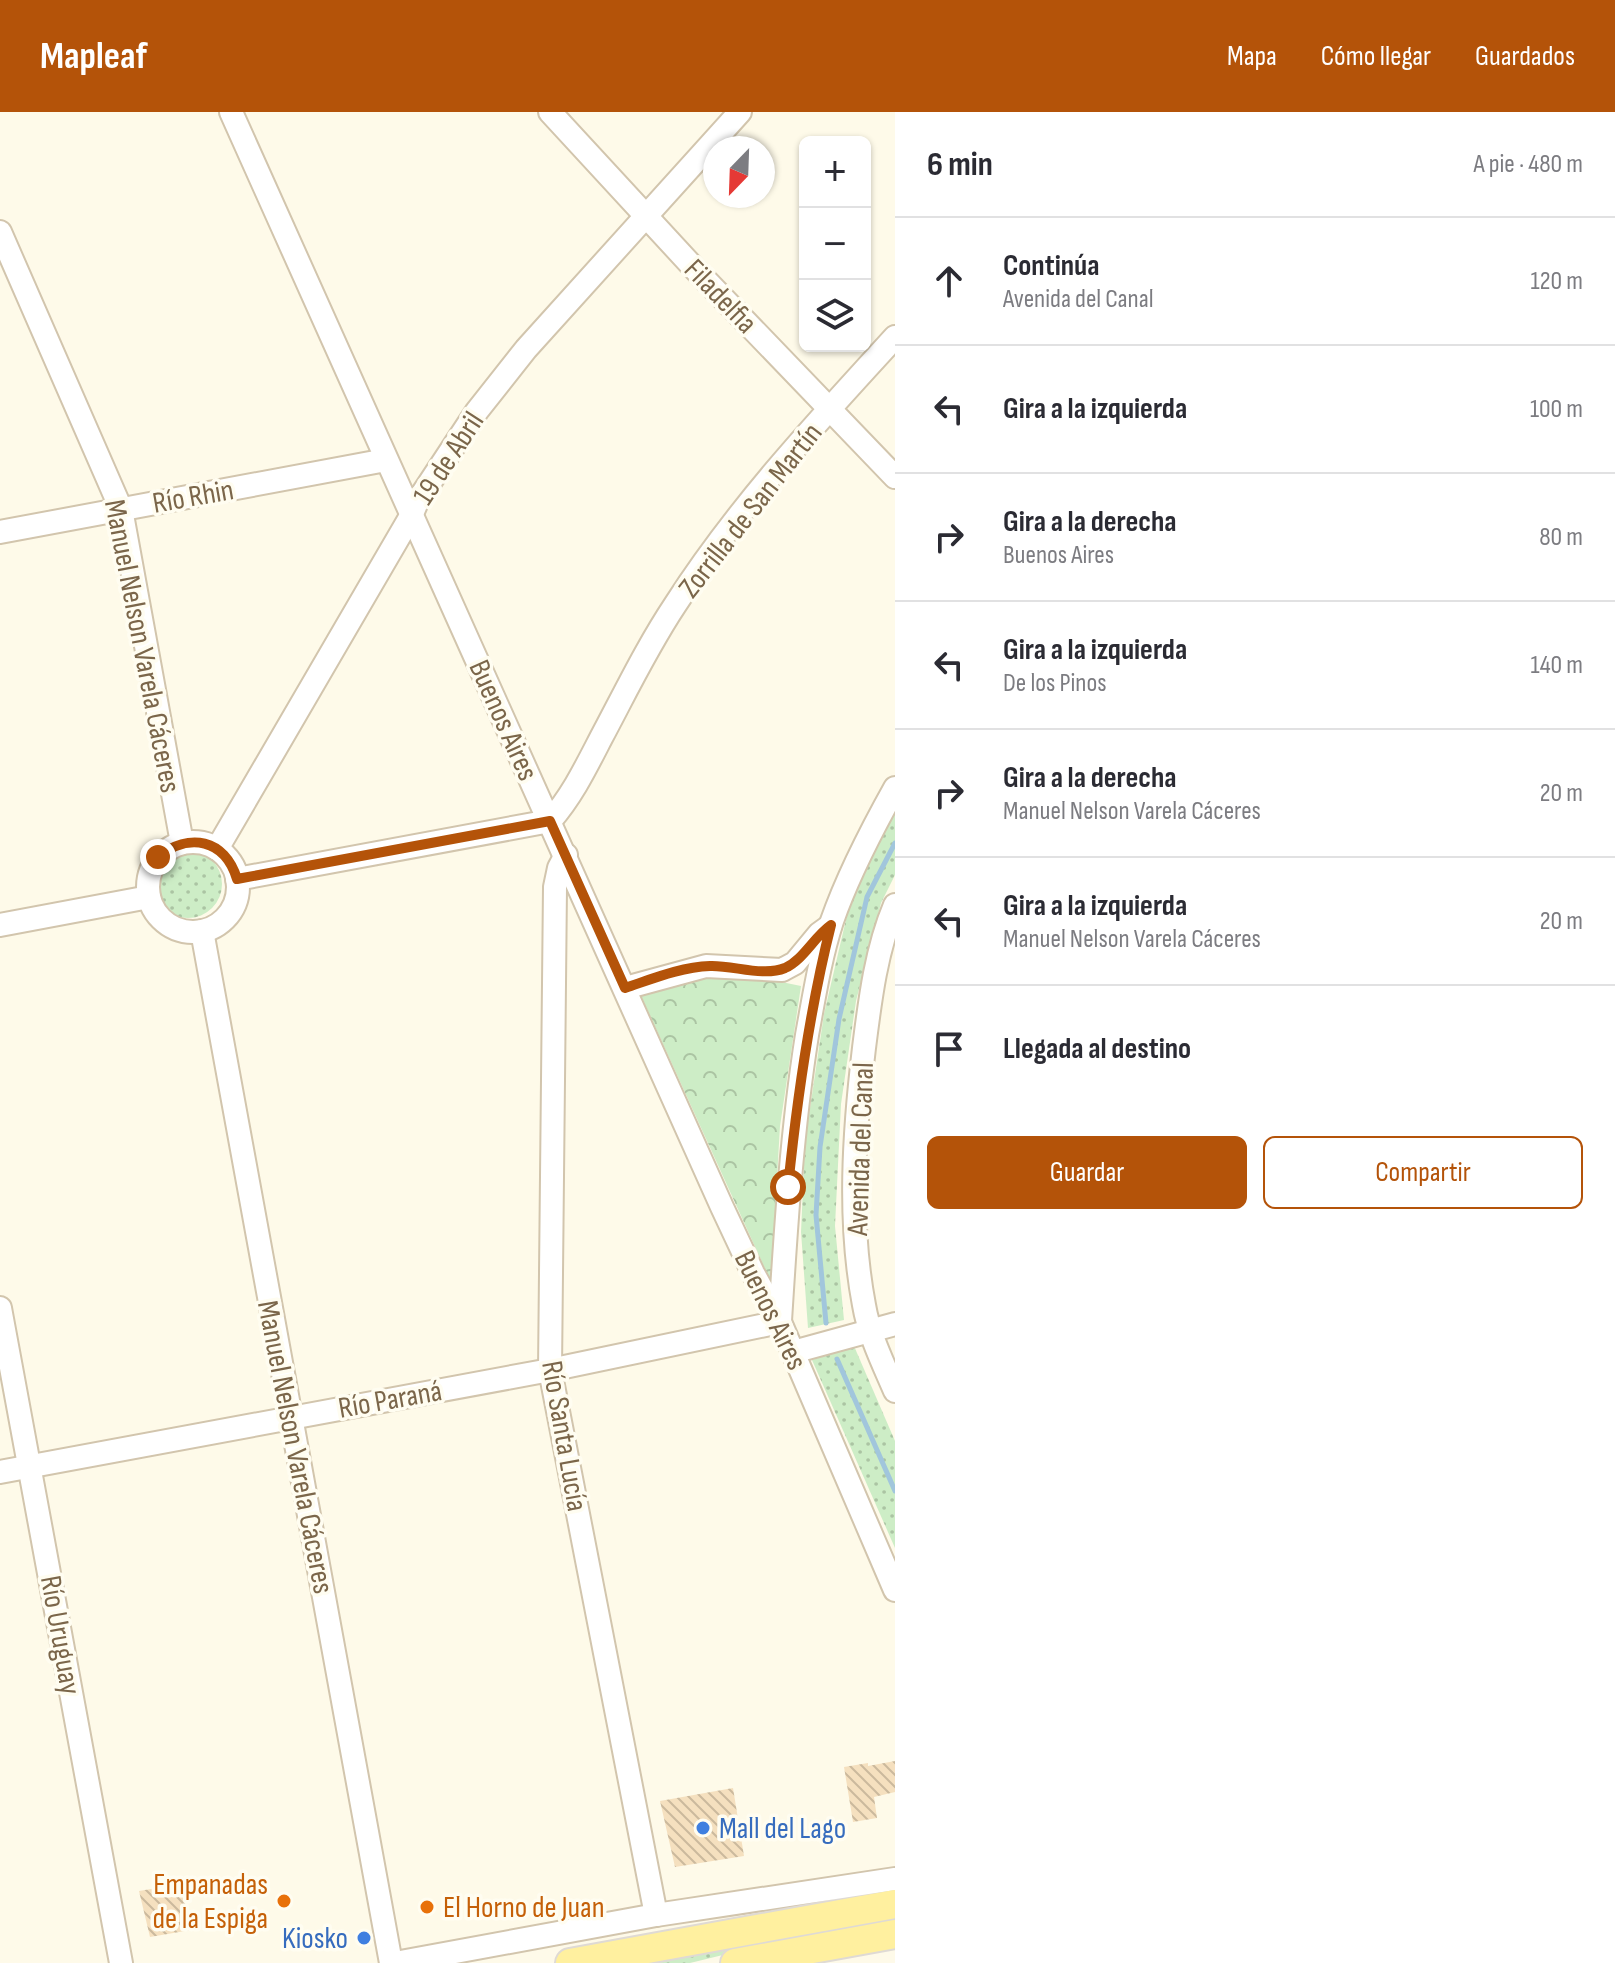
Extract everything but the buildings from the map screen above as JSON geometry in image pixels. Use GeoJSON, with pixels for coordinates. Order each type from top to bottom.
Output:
{"type":"FeatureCollection","features":[{"type":"Feature","properties":{"kind":"main road"},"geometry":{"type":"LineString","coordinates":[[570,1963],[890,1892]]}},
{"type":"Feature","properties":{"kind":"main road"},"geometry":{"type":"LineString","coordinates":[[735,1963],[895,1934]]}},
{"type":"Feature","properties":{"kind":"street","name":"Buenos Aires"},"geometry":{"type":"LineString","coordinates":[[231,112],[753,1273],[780,1322],[895,1590]]}},
{"type":"Feature","properties":{"kind":"street","name":"Filadelfia"},"geometry":{"type":"LineString","coordinates":[[550,112],[895,477]]}},
{"type":"Feature","properties":{"kind":"street","name":"19 de Abril"},"geometry":{"type":"LineString","coordinates":[[217,849],[417,502],[477,411],[526,349],[740,112]]}},
{"type":"Feature","properties":{"kind":"street","name":"Manuel Nelson Varela Cáceres"},"geometry":{"type":"LineString","coordinates":[[0,232],[121,509],[182,843]]}},
{"type":"Feature","properties":{"kind":"street","name":"Zorrilla de San Martín"},"geometry":{"type":"LineString","coordinates":[[550,821],[582,776],[650,647],[712,549],[895,337]]}},
{"type":"Feature","properties":{"kind":"street","name":"Río Rhin"},"geometry":{"type":"LineString","coordinates":[[0,532],[386,460]]}},
{"type":"Feature","properties":{"kind":"street","name":"Avenida del Canal"},"geometry":{"type":"LineString","coordinates":[[780,1322],[797,1095],[815,989],[831,925],[862,848],[895,788]]}},
{"type":"Feature","properties":{"kind":"street"},"geometry":{"type":"LineString","coordinates":[[237,879],[550,821]]}},
{"type":"Feature","properties":{"kind":"street"},"geometry":{"type":"LineString","coordinates":[[194,842],[217,849],[234,867],[238,893],[234,906],[226,918],[202,931],[175,928],[154,910],[149,897],[148,883],[158,857],[182,843],[194,842]]}},
{"type":"Feature","properties":{"kind":"street","name":"Río Santa Lucía"},"geometry":{"type":"LineString","coordinates":[[566,855],[555,887],[550,1370],[656,1915]]}},
{"type":"Feature","properties":{"kind":"street"},"geometry":{"type":"LineString","coordinates":[[0,925],[149,897]]}},
{"type":"Feature","properties":{"kind":"street","name":"Avenida del Canal"},"geometry":{"type":"LineString","coordinates":[[895,905],[872,984],[857,1102],[854,1235],[869,1329],[895,1391]]}},
{"type":"Feature","properties":{"kind":"street"},"geometry":{"type":"LineString","coordinates":[[625,988],[678,971],[706,966],[782,970],[795,963],[819,934],[831,925]]}},
{"type":"Feature","properties":{"kind":"street","name":"Manuel Nelson Varela Cáceres"},"geometry":{"type":"LineString","coordinates":[[202,931],[393,1963]]}},
{"type":"Feature","properties":{"kind":"street","name":"Río Uruguay"},"geometry":{"type":"LineString","coordinates":[[0,1308],[121,1963]]}},
{"type":"Feature","properties":{"kind":"street","name":"Río Paraná"},"geometry":{"type":"LineString","coordinates":[[0,1472],[550,1370],[780,1322]]}},
{"type":"Feature","properties":{"kind":"street"},"geometry":{"type":"LineString","coordinates":[[793,1352],[895,1324]]}},
{"type":"Feature","properties":{"kind":"street"},"geometry":{"type":"LineString","coordinates":[[393,1963],[656,1915],[890,1892]]}},
{"type":"Feature","properties":{"kind":"green space"},"geometry":{"type":"Polygon","coordinates":[[[895,811],[895,875],[881,903],[856,1001],[841,1104],[835,1226],[844,1320],[808,1328],[801,1232],[805,1142],[824,1014],[851,898],[895,811]]]}},
{"type":"Feature","properties":{"kind":"green space"},"geometry":{"type":"Polygon","coordinates":[[[188,850],[212,860],[222,884],[212,908],[188,918],[164,908],[154,884],[164,860],[188,850]]]}},
{"type":"Feature","properties":{"kind":"green space"},"geometry":{"type":"Polygon","coordinates":[[[713,968],[801,986],[780,1126],[771,1282],[638,989],[713,968]]]}},
{"type":"Feature","properties":{"kind":"green space"},"geometry":{"type":"Polygon","coordinates":[[[854,1346],[895,1441],[895,1548],[812,1360],[854,1346]]]}},
{"type":"Feature","properties":{"kind":"green space"},"geometry":{"type":"Polygon","coordinates":[[[817,1932],[690,1963],[626,1963],[817,1932]]]}},
{"type":"Feature","properties":{"kind":"waterway"},"geometry":{"type":"LineString","coordinates":[[826,1323],[816,1215],[820,1147],[839,1019],[867,897],[895,843]]}},
{"type":"Feature","properties":{"kind":"waterway"},"geometry":{"type":"LineString","coordinates":[[837,1359],[895,1491]]}},
{"type":"Feature","properties":{"kind":"place","name":"Mall del Lago"},"geometry":{"type":"Point","coordinates":[703,1828]}},
{"type":"Feature","properties":{"kind":"place","name":"Empanadas de la Espiga"},"geometry":{"type":"Point","coordinates":[284,1901]}},
{"type":"Feature","properties":{"kind":"place","name":"El Horno de Juan"},"geometry":{"type":"Point","coordinates":[427,1907]}},
{"type":"Feature","properties":{"kind":"place","name":"Kiosko"},"geometry":{"type":"Point","coordinates":[364,1938]}},
{"type":"Feature","properties":{"kind":"route"},"geometry":{"type":"LineString","coordinates":[[158,857],[182,843],[206,844],[227,857],[237,879],[550,821],[625,988],[678,971],[706,966],[782,970],[795,963],[819,934],[831,925],[815,989],[797,1095],[788,1187]]}}]}
